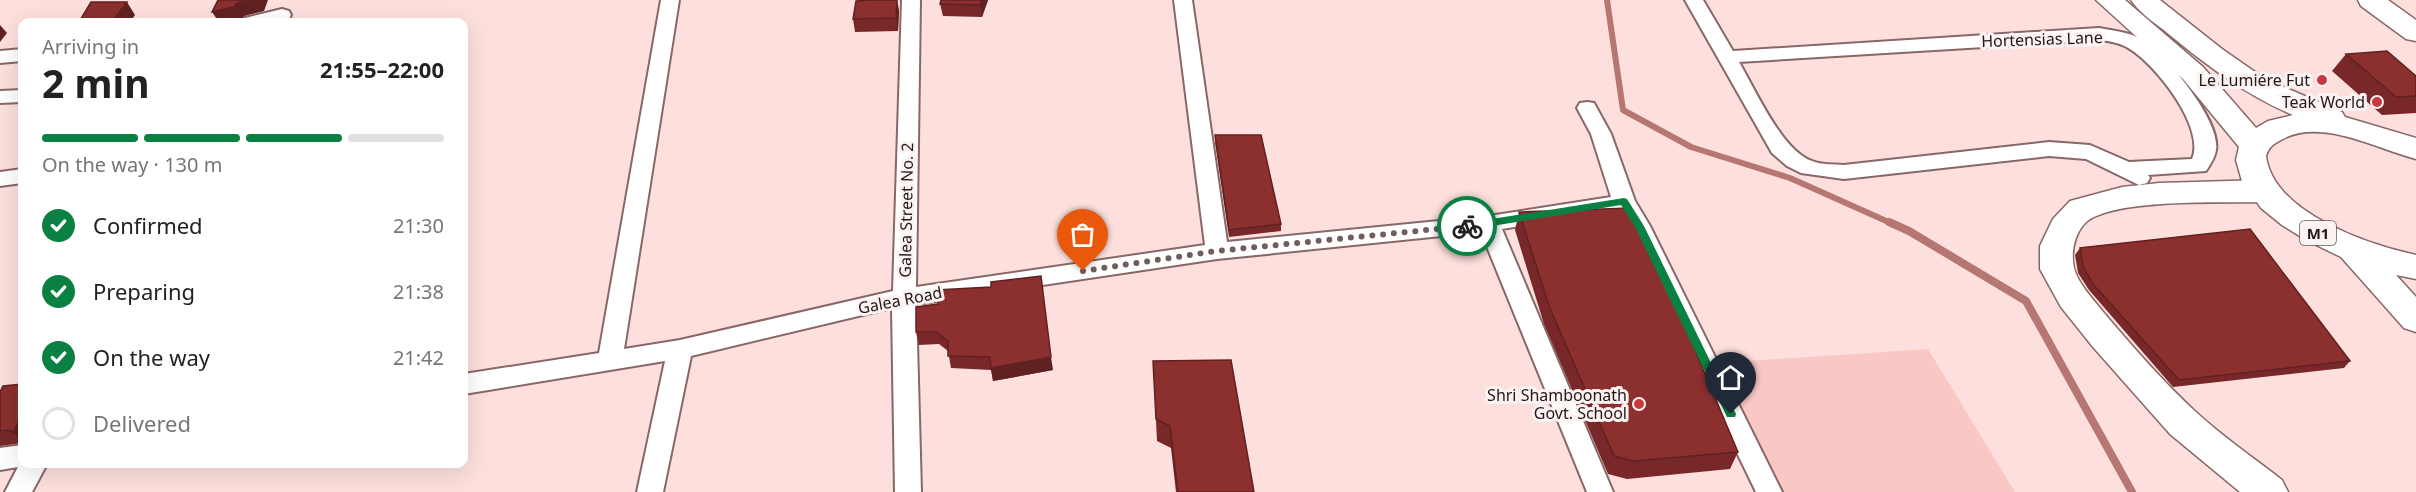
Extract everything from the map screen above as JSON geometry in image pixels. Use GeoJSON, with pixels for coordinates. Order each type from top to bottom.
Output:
{"type":"FeatureCollection","features":[{"type":"Feature","properties":{"kind":"main road"},"geometry":{"type":"LineString","coordinates":[[2109,0],[2193,73],[2254,145],[2273,129],[2308,123],[2352,128]]}},
{"type":"Feature","properties":{"kind":"main road"},"geometry":{"type":"LineString","coordinates":[[2144,0],[2180,30],[2255,85],[2295,105],[2352,128],[2386,137],[2416,149]]}},
{"type":"Feature","properties":{"kind":"main road"},"geometry":{"type":"LineString","coordinates":[[2371,0],[2416,33]]}},
{"type":"Feature","properties":{"kind":"main road","name":"M1"},"geometry":{"type":"LineString","coordinates":[[2254,145],[2250,158],[2254,174],[2265,191],[2301,223],[2354,250],[2397,264],[2416,267]]}},
{"type":"Feature","properties":{"kind":"main road"},"geometry":{"type":"LineString","coordinates":[[2265,191],[2159,194],[2121,198],[2081,209],[2065,227],[2056,246],[2057,269],[2073,298],[2105,338],[2182,423],[2268,492]]}},
{"type":"Feature","properties":{"kind":"main road","name":"M1"},"geometry":{"type":"LineString","coordinates":[[2354,250],[2416,319]]}},
{"type":"Feature","properties":{"kind":"street"},"geometry":{"type":"LineString","coordinates":[[610,360],[670,0]]}},
{"type":"Feature","properties":{"kind":"street","name":"Galea Street No. 2"},"geometry":{"type":"LineString","coordinates":[[908,492],[904,297],[911,0]]}},
{"type":"Feature","properties":{"kind":"street"},"geometry":{"type":"LineString","coordinates":[[1183,0],[1217,251]]}},
{"type":"Feature","properties":{"kind":"street","name":"Hortensias Lane"},"geometry":{"type":"LineString","coordinates":[[1694,0],[1779,148],[1795,164],[1819,171],[1844,172],[2049,149],[2090,152],[2127,169],[2159,194]]}},
{"type":"Feature","properties":{"kind":"street"},"geometry":{"type":"LineString","coordinates":[[265,18],[284,12]]}},
{"type":"Feature","properties":{"kind":"street","name":"Hortensias Lane"},"geometry":{"type":"LineString","coordinates":[[1727,57],[2099,34],[2115,37],[2138,45],[2170,76],[2197,116],[2207,147],[2199,166],[2127,169]]}},
{"type":"Feature","properties":{"kind":"street"},"geometry":{"type":"LineString","coordinates":[[0,57],[18,55]]}},
{"type":"Feature","properties":{"kind":"street"},"geometry":{"type":"LineString","coordinates":[[0,97],[18,96]]}},
{"type":"Feature","properties":{"kind":"street"},"geometry":{"type":"LineString","coordinates":[[1587,108],[1601,134],[1624,202],[1640,226],[1769,492]]}},
{"type":"Feature","properties":{"kind":"street"},"geometry":{"type":"LineString","coordinates":[[0,179],[18,177]]}},
{"type":"Feature","properties":{"kind":"street","name":"Galea Road"},"geometry":{"type":"LineString","coordinates":[[468,383],[680,349],[904,297],[1217,251],[1489,224],[1624,202]]}},
{"type":"Feature","properties":{"kind":"street"},"geometry":{"type":"LineString","coordinates":[[1489,224],[1599,492]]}},
{"type":"Feature","properties":{"kind":"street"},"geometry":{"type":"LineString","coordinates":[[650,492],[680,349]]}},
{"type":"Feature","properties":{"kind":"street"},"geometry":{"type":"LineString","coordinates":[[0,459],[18,457]]}},
{"type":"Feature","properties":{"kind":"street"},"geometry":{"type":"LineString","coordinates":[[18,492],[32,468]]}},
{"type":"Feature","properties":{"kind":"shaded area"},"geometry":{"type":"Polygon","coordinates":[[[1928,349],[2015,492],[1778,492],[1718,363],[1928,349]]]}},
{"type":"Feature","properties":{"kind":"building"},"geometry":{"type":"Polygon","coordinates":[[[218,0],[251,0],[212,12],[218,0]]]}},
{"type":"Feature","properties":{"kind":"building"},"geometry":{"type":"Polygon","coordinates":[[[897,0],[896,18],[853,19],[856,1],[897,0]]]}},
{"type":"Feature","properties":{"kind":"building"},"geometry":{"type":"Polygon","coordinates":[[[941,0],[982,0],[980,5],[940,4],[941,0]]]}},
{"type":"Feature","properties":{"kind":"building"},"geometry":{"type":"Polygon","coordinates":[[[91,2],[127,2],[115,18],[81,18],[91,2]]]}},
{"type":"Feature","properties":{"kind":"building"},"geometry":{"type":"Polygon","coordinates":[[[2387,51],[2416,76],[2416,96],[2396,97],[2346,54],[2387,51]]]}},
{"type":"Feature","properties":{"kind":"building"},"geometry":{"type":"Polygon","coordinates":[[[1215,135],[1261,135],[1281,224],[1229,230],[1215,135]]]}},
{"type":"Feature","properties":{"kind":"building","name":"Shri Shamboonath Govt. School"},"geometry":{"type":"Polygon","coordinates":[[[1630,208],[1663,274],[1738,452],[1633,461],[1614,456],[1549,306],[1519,212],[1630,208]]]}},
{"type":"Feature","properties":{"kind":"building"},"geometry":{"type":"Polygon","coordinates":[[[2250,229],[2350,361],[2179,380],[2093,284],[2083,266],[2080,248],[2250,229]]]}},
{"type":"Feature","properties":{"kind":"building"},"geometry":{"type":"Polygon","coordinates":[[[1041,276],[1051,357],[991,368],[990,357],[948,356],[948,341],[936,332],[916,332],[916,307],[938,304],[936,290],[991,287],[991,282],[1041,276]]]}},
{"type":"Feature","properties":{"kind":"building"},"geometry":{"type":"Polygon","coordinates":[[[1231,360],[1254,492],[1178,492],[1170,426],[1156,419],[1153,361],[1231,360]]]}},
{"type":"Feature","properties":{"kind":"building"},"geometry":{"type":"Polygon","coordinates":[[[18,384],[18,423],[13,432],[0,431],[0,392],[3,386],[18,384]]]}},
{"type":"Feature","properties":{"kind":"waterway"},"geometry":{"type":"LineString","coordinates":[[1607,0],[1623,110],[1691,147],[1790,178],[1893,224]]}},
{"type":"Feature","properties":{"kind":"waterway"},"geometry":{"type":"LineString","coordinates":[[1889,222],[1909,231],[2026,301],[2132,492]]}},
{"type":"Feature","properties":{"kind":"way so far"},"geometry":{"type":"LineString","coordinates":[[1083,271],[1217,251],[1467,226]]}},
{"type":"Feature","properties":{"kind":"place","name":"Le Lumiére Fut"},"geometry":{"type":"Point","coordinates":[2322,80]}},
{"type":"Feature","properties":{"kind":"place","name":"Teak World"},"geometry":{"type":"Point","coordinates":[2377,102]}},
{"type":"Feature","properties":{"kind":"place","name":"Shri Shamboonath Govt. School"},"geometry":{"type":"Point","coordinates":[1639,404]}},
{"type":"Feature","properties":{"kind":"route"},"geometry":{"type":"LineString","coordinates":[[1467,226],[1624,202],[1640,226],[1731,414]]}}]}
